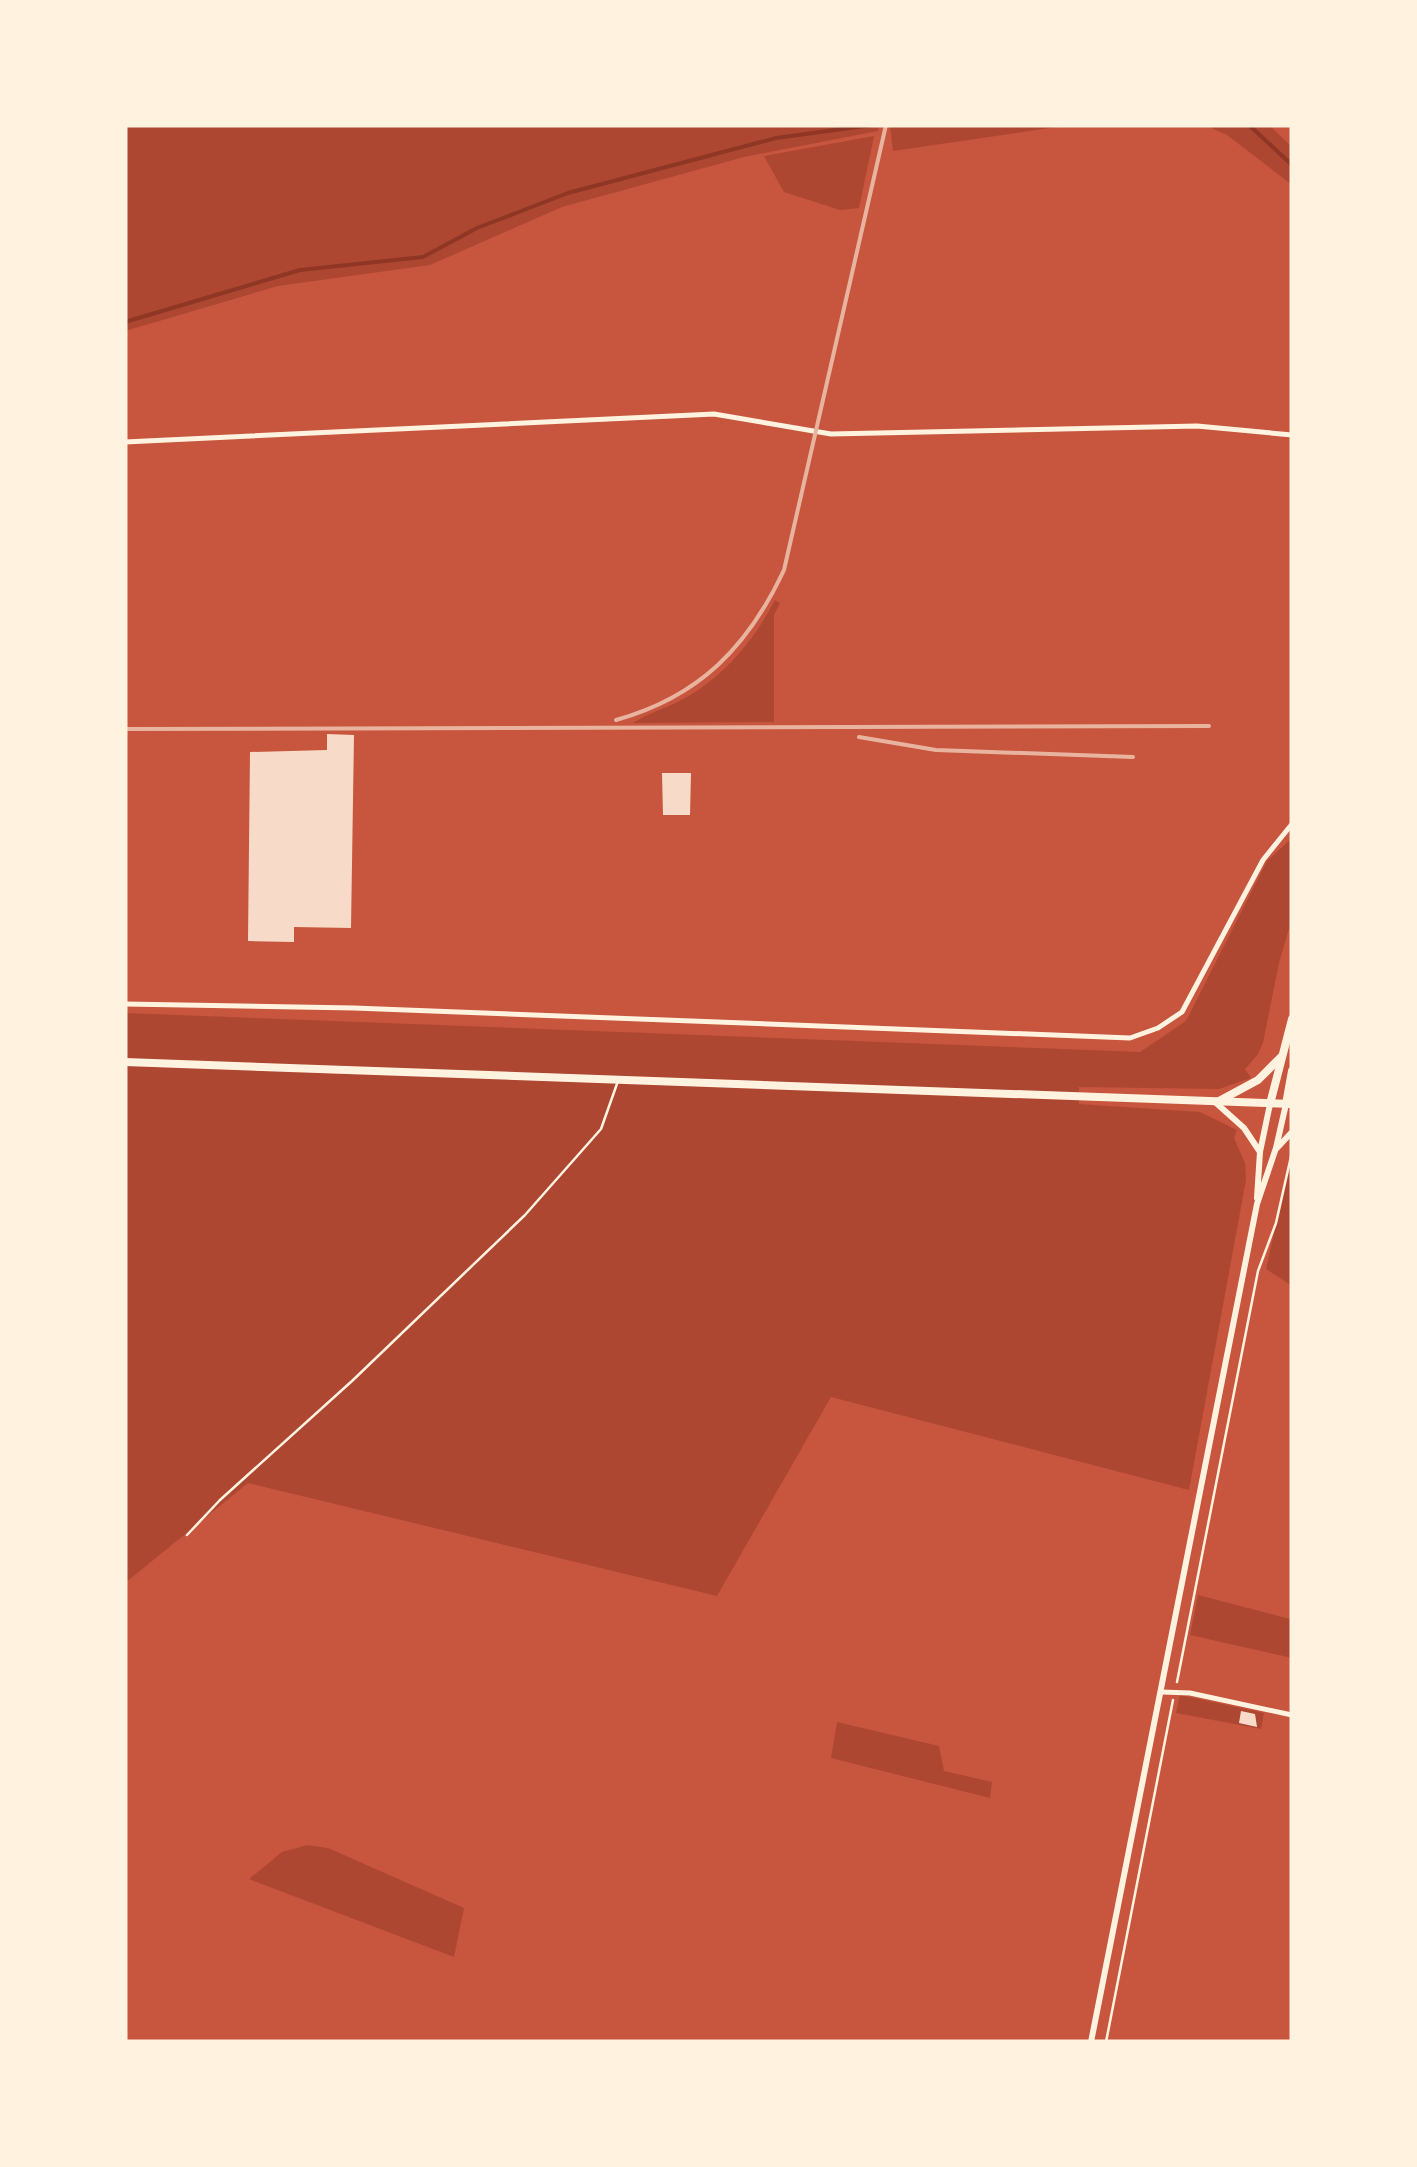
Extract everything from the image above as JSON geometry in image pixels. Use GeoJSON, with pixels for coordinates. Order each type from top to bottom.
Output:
{"type":"FeatureCollection","features":[{"type":"Feature","properties":{"kind":"main road"},"geometry":{"type":"LineString","coordinates":[[1291,1023],[1292,1046]]}},
{"type":"Feature","properties":{"kind":"main road"},"geometry":{"type":"LineString","coordinates":[[1270,1104],[1291,1023]]}},
{"type":"Feature","properties":{"kind":"main road"},"geometry":{"type":"LineString","coordinates":[[1215,1102],[1258,1080],[1281,1058]]}},
{"type":"Feature","properties":{"kind":"main road"},"geometry":{"type":"LineString","coordinates":[[125,1062],[1270,1104],[1289,1104],[1292,1070]]}},
{"type":"Feature","properties":{"kind":"street"},"geometry":{"type":"LineString","coordinates":[[125,442],[714,414],[831,434],[1197,426],[1292,435]]}},
{"type":"Feature","properties":{"kind":"street"},"geometry":{"type":"LineString","coordinates":[[125,1004],[354,1008],[1130,1038],[1158,1028],[1182,1012],[1263,860],[1292,824]]}},
{"type":"Feature","properties":{"kind":"street"},"geometry":{"type":"LineString","coordinates":[[1215,1102],[1244,1128],[1260,1152]]}},
{"type":"Feature","properties":{"kind":"street"},"geometry":{"type":"LineString","coordinates":[[1091,2042],[1257,1204],[1260,1152],[1270,1104]]}},
{"type":"Feature","properties":{"kind":"street"},"geometry":{"type":"LineString","coordinates":[[1257,1204],[1289,1104]]}},
{"type":"Feature","properties":{"kind":"street"},"geometry":{"type":"LineString","coordinates":[[1276,1148],[1292,1132]]}},
{"type":"Feature","properties":{"kind":"street"},"geometry":{"type":"LineString","coordinates":[[1162,1692],[1190,1693],[1292,1716]]}},
{"type":"Feature","properties":{"kind":"lane"},"geometry":{"type":"LineString","coordinates":[[187,1535],[525,1215],[601,1129],[619,1079]]}},
{"type":"Feature","properties":{"kind":"path"},"geometry":{"type":"LineString","coordinates":[[1106,2042],[1258,1271],[1276,1222],[1292,1152]]}},
{"type":"Feature","properties":{"kind":"shaded area"},"geometry":{"type":"Polygon","coordinates":[[[125,125],[879,125],[878,131],[744,157],[562,207],[430,265],[278,286],[125,331],[125,125]]]}},
{"type":"Feature","properties":{"kind":"shaded area"},"geometry":{"type":"Polygon","coordinates":[[[890,125],[1070,125],[893,151],[890,125]]]}},
{"type":"Feature","properties":{"kind":"shaded area"},"geometry":{"type":"Polygon","coordinates":[[[1205,125],[1269,125],[1292,147],[1292,185],[1227,135],[1205,125]]]}},
{"type":"Feature","properties":{"kind":"shaded area"},"geometry":{"type":"Polygon","coordinates":[[[874,136],[859,208],[840,210],[784,192],[764,156],[874,136]]]}},
{"type":"Feature","properties":{"kind":"shaded area"},"geometry":{"type":"Polygon","coordinates":[[[775,600],[780,603],[774,615],[774,722],[633,723],[683,699],[724,669],[748,643],[775,600]]]}},
{"type":"Feature","properties":{"kind":"shaded area"},"geometry":{"type":"Polygon","coordinates":[[[1292,838],[1292,918],[1263,1043],[1245,1069],[1251,1078],[1219,1089],[1079,1087],[1079,1104],[1200,1112],[1237,1130],[1234,1138],[1245,1163],[1246,1180],[1189,1490],[831,1397],[717,1596],[248,1483],[125,1583],[125,1013],[1140,1052],[1186,1021],[1267,861],[1292,838]]]}},
{"type":"Feature","properties":{"kind":"shaded area"},"geometry":{"type":"Polygon","coordinates":[[[1292,1154],[1292,1286],[1266,1269],[1292,1154]]]}},
{"type":"Feature","properties":{"kind":"shaded area"},"geometry":{"type":"Polygon","coordinates":[[[1198,1595],[1290,1619],[1292,1613],[1292,1658],[1190,1635],[1198,1595]]]}},
{"type":"Feature","properties":{"kind":"shaded area"},"geometry":{"type":"Polygon","coordinates":[[[1180,1695],[1264,1713],[1261,1729],[1176,1713],[1180,1695]]]}},
{"type":"Feature","properties":{"kind":"shaded area"},"geometry":{"type":"Polygon","coordinates":[[[837,1722],[939,1746],[944,1771],[992,1782],[990,1798],[831,1758],[837,1722]]]}},
{"type":"Feature","properties":{"kind":"shaded area"},"geometry":{"type":"Polygon","coordinates":[[[307,1845],[328,1848],[464,1908],[454,1957],[249,1879],[282,1852],[307,1845]]]}},
{"type":"Feature","properties":{"kind":"building"},"geometry":{"type":"Polygon","coordinates":[[[327,734],[354,735],[351,928],[294,927],[294,942],[248,941],[250,752],[327,750],[327,734]]]}},
{"type":"Feature","properties":{"kind":"building"},"geometry":{"type":"Polygon","coordinates":[[[662,773],[691,773],[690,815],[663,815],[662,773]]]}},
{"type":"Feature","properties":{"kind":"building"},"geometry":{"type":"Polygon","coordinates":[[[1241,1711],[1255,1714],[1257,1727],[1239,1723],[1241,1711]]]}},
{"type":"Feature","properties":{"kind":"waterway"},"geometry":{"type":"LineString","coordinates":[[125,322],[300,270],[423,257],[477,228],[568,193],[776,138],[872,125]]}},
{"type":"Feature","properties":{"kind":"waterway"},"geometry":{"type":"LineString","coordinates":[[1249,125],[1292,165]]}},
{"type":"Feature","properties":{"kind":"railway"},"geometry":{"type":"LineString","coordinates":[[616,720],[672,698],[718,665],[754,623],[784,570],[886,125]]}},
{"type":"Feature","properties":{"kind":"railway"},"geometry":{"type":"LineString","coordinates":[[125,729],[1209,726]]}},
{"type":"Feature","properties":{"kind":"railway"},"geometry":{"type":"LineString","coordinates":[[859,737],[936,750],[1133,757]]}}]}
